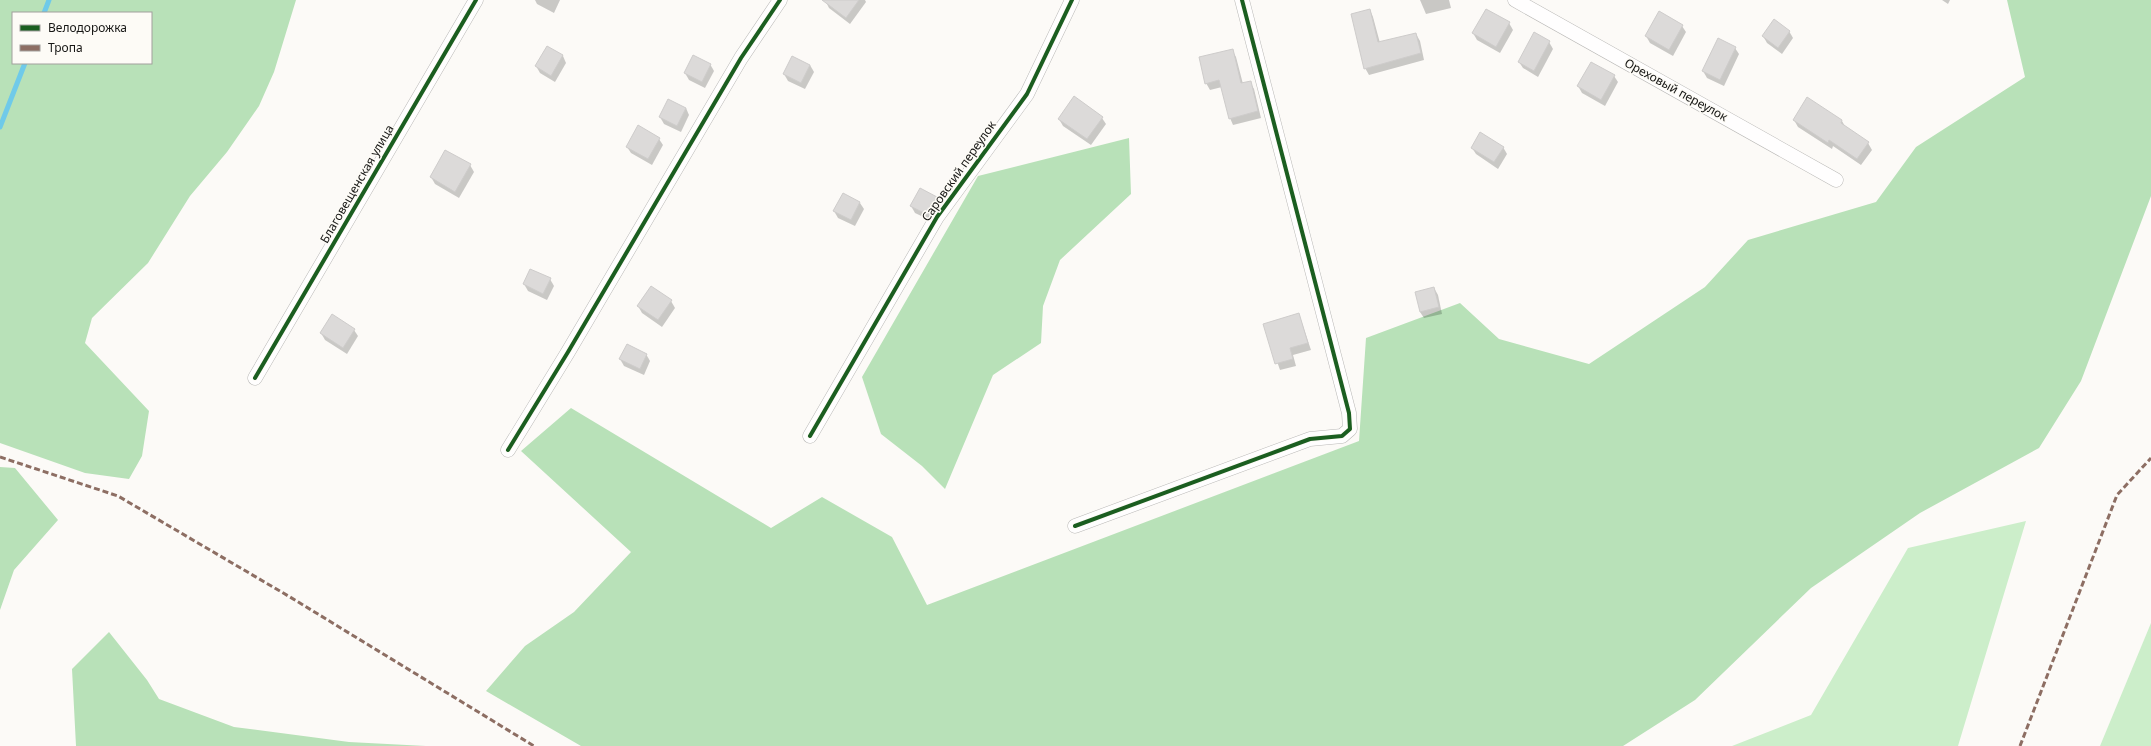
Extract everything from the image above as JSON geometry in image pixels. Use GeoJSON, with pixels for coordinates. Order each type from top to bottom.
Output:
{"type":"FeatureCollection","features":[{"type":"Feature","properties":{"kind":"street","name":"Благовещенская улица"},"geometry":{"type":"LineString","coordinates":[[255,378],[476,0]]}},
{"type":"Feature","properties":{"kind":"street"},"geometry":{"type":"LineString","coordinates":[[508,450],[568,352],[741,58],[780,0]]}},
{"type":"Feature","properties":{"kind":"street","name":"Саровский переулок"},"geometry":{"type":"LineString","coordinates":[[810,436],[937,217],[1027,94],[1072,0]]}},
{"type":"Feature","properties":{"kind":"street"},"geometry":{"type":"LineString","coordinates":[[1075,526],[1310,439],[1342,436],[1350,429],[1349,414],[1324,313],[1242,0]]}},
{"type":"Feature","properties":{"kind":"street","name":"Ореховый переулок"},"geometry":{"type":"LineString","coordinates":[[1515,0],[1836,180]]}},
{"type":"Feature","properties":{"kind":"green space"},"geometry":{"type":"Polygon","coordinates":[[[0,0],[296,0],[274,72],[259,106],[227,152],[190,196],[148,263],[92,318],[85,343],[149,411],[142,456],[129,479],[85,473],[0,443],[0,0]]]}},
{"type":"Feature","properties":{"kind":"green space"},"geometry":{"type":"Polygon","coordinates":[[[2007,0],[2151,0],[2151,196],[2081,381],[2039,448],[1920,513],[1811,588],[1695,700],[1623,746],[581,746],[486,691],[525,646],[574,612],[631,552],[521,451],[571,408],[771,528],[822,497],[892,537],[927,605],[1359,441],[1366,338],[1460,303],[1499,339],[1589,364],[1705,287],[1748,240],[1876,202],[1916,147],[2025,77],[2007,0]]]}},
{"type":"Feature","properties":{"kind":"green space"},"geometry":{"type":"Polygon","coordinates":[[[1129,138],[1131,194],[1060,260],[1043,306],[1041,343],[993,375],[945,489],[922,466],[881,434],[862,377],[978,176],[1129,138]]]}},
{"type":"Feature","properties":{"kind":"green space"},"geometry":{"type":"Polygon","coordinates":[[[0,467],[15,468],[58,520],[14,570],[0,610],[0,467]]]}},
{"type":"Feature","properties":{"kind":"green space"},"geometry":{"type":"Polygon","coordinates":[[[2026,521],[1958,746],[1732,746],[1811,715],[1908,548],[2026,521]]]}},
{"type":"Feature","properties":{"kind":"green space"},"geometry":{"type":"Polygon","coordinates":[[[2151,623],[2151,746],[2100,746],[2151,623]]]}},
{"type":"Feature","properties":{"kind":"green space"},"geometry":{"type":"Polygon","coordinates":[[[109,632],[147,680],[159,699],[234,727],[349,742],[426,746],[76,746],[72,669],[109,632]]]}},
{"type":"Feature","properties":{"kind":"building"},"geometry":{"type":"Polygon","coordinates":[[[822,0],[859,0],[846,18],[822,0]]]}},
{"type":"Feature","properties":{"kind":"building"},"geometry":{"type":"Polygon","coordinates":[[[1370,9],[1378,42],[1416,33],[1421,53],[1364,69],[1351,14],[1370,9]]]}},
{"type":"Feature","properties":{"kind":"building"},"geometry":{"type":"Polygon","coordinates":[[[1486,9],[1510,22],[1496,47],[1472,33],[1486,9]]]}},
{"type":"Feature","properties":{"kind":"building"},"geometry":{"type":"Polygon","coordinates":[[[1659,11],[1683,25],[1669,50],[1645,36],[1659,11]]]}},
{"type":"Feature","properties":{"kind":"building"},"geometry":{"type":"Polygon","coordinates":[[[1774,19],[1790,31],[1778,48],[1762,36],[1774,19]]]}},
{"type":"Feature","properties":{"kind":"building"},"geometry":{"type":"Polygon","coordinates":[[[1534,32],[1550,41],[1534,71],[1518,62],[1534,32]]]}},
{"type":"Feature","properties":{"kind":"building"},"geometry":{"type":"Polygon","coordinates":[[[1718,38],[1736,47],[1720,80],[1702,71],[1718,38]]]}},
{"type":"Feature","properties":{"kind":"building"},"geometry":{"type":"Polygon","coordinates":[[[547,46],[563,55],[551,76],[535,66],[547,46]]]}},
{"type":"Feature","properties":{"kind":"building"},"geometry":{"type":"Polygon","coordinates":[[[1233,49],[1241,83],[1251,81],[1258,111],[1229,119],[1219,80],[1205,84],[1199,57],[1233,49]]]}},
{"type":"Feature","properties":{"kind":"building"},"geometry":{"type":"Polygon","coordinates":[[[693,55],[711,64],[702,82],[684,73],[693,55]]]}},
{"type":"Feature","properties":{"kind":"building"},"geometry":{"type":"Polygon","coordinates":[[[792,56],[810,65],[801,83],[783,74],[792,56]]]}},
{"type":"Feature","properties":{"kind":"building"},"geometry":{"type":"Polygon","coordinates":[[[1591,62],[1615,75],[1601,100],[1577,86],[1591,62]]]}},
{"type":"Feature","properties":{"kind":"building"},"geometry":{"type":"Polygon","coordinates":[[[1074,96],[1103,117],[1087,139],[1058,119],[1074,96]]]}},
{"type":"Feature","properties":{"kind":"building"},"geometry":{"type":"Polygon","coordinates":[[[1807,97],[1842,120],[1841,123],[1869,142],[1857,159],[1829,140],[1828,143],[1793,120],[1807,97]]]}},
{"type":"Feature","properties":{"kind":"building"},"geometry":{"type":"Polygon","coordinates":[[[668,99],[686,108],[677,126],[659,117],[668,99]]]}},
{"type":"Feature","properties":{"kind":"building"},"geometry":{"type":"Polygon","coordinates":[[[638,125],[660,138],[648,159],[626,147],[638,125]]]}},
{"type":"Feature","properties":{"kind":"building"},"geometry":{"type":"Polygon","coordinates":[[[1480,132],[1504,147],[1494,162],[1471,148],[1480,132]]]}},
{"type":"Feature","properties":{"kind":"building"},"geometry":{"type":"Polygon","coordinates":[[[445,150],[471,164],[455,192],[430,177],[445,150]]]}},
{"type":"Feature","properties":{"kind":"building"},"geometry":{"type":"Polygon","coordinates":[[[920,188],[937,197],[928,215],[910,206],[920,188]]]}},
{"type":"Feature","properties":{"kind":"building"},"geometry":{"type":"Polygon","coordinates":[[[843,193],[860,202],[851,220],[833,211],[843,193]]]}},
{"type":"Feature","properties":{"kind":"building"},"geometry":{"type":"Polygon","coordinates":[[[530,269],[551,278],[543,294],[523,284],[530,269]]]}},
{"type":"Feature","properties":{"kind":"building"},"geometry":{"type":"Polygon","coordinates":[[[651,286],[672,300],[658,320],[637,306],[651,286]]]}},
{"type":"Feature","properties":{"kind":"building"},"geometry":{"type":"Polygon","coordinates":[[[1434,287],[1439,307],[1420,312],[1415,292],[1434,287]]]}},
{"type":"Feature","properties":{"kind":"building"},"geometry":{"type":"Polygon","coordinates":[[[1299,313],[1308,343],[1290,348],[1293,359],[1275,364],[1263,324],[1299,313]]]}},
{"type":"Feature","properties":{"kind":"building"},"geometry":{"type":"Polygon","coordinates":[[[332,314],[355,329],[343,348],[320,333],[332,314]]]}},
{"type":"Feature","properties":{"kind":"building"},"geometry":{"type":"Polygon","coordinates":[[[627,344],[647,354],[640,369],[619,359],[627,344]]]}},
{"type":"Feature","properties":{"kind":"waterway"},"geometry":{"type":"LineString","coordinates":[[44,12],[49,0]]}},
{"type":"Feature","properties":{"kind":"waterway"},"geometry":{"type":"LineString","coordinates":[[0,127],[25,64]]}},
{"type":"Feature","properties":{"kind":"marked path"},"geometry":{"type":"LineString","coordinates":[[0,457],[118,496],[290,597],[534,746]]}},
{"type":"Feature","properties":{"kind":"marked path"},"geometry":{"type":"LineString","coordinates":[[2020,746],[2117,495],[2151,458]]}},
{"type":"Feature","properties":{"kind":"cycle path"},"geometry":{"type":"LineString","coordinates":[[255,378],[476,0]]}},
{"type":"Feature","properties":{"kind":"cycle path"},"geometry":{"type":"LineString","coordinates":[[508,450],[568,352],[741,58],[780,0]]}},
{"type":"Feature","properties":{"kind":"cycle path"},"geometry":{"type":"LineString","coordinates":[[810,436],[937,217],[1027,94],[1072,0]]}},
{"type":"Feature","properties":{"kind":"cycle path"},"geometry":{"type":"LineString","coordinates":[[1075,526],[1310,439],[1342,436],[1350,429],[1349,413],[1242,0]]}}]}
